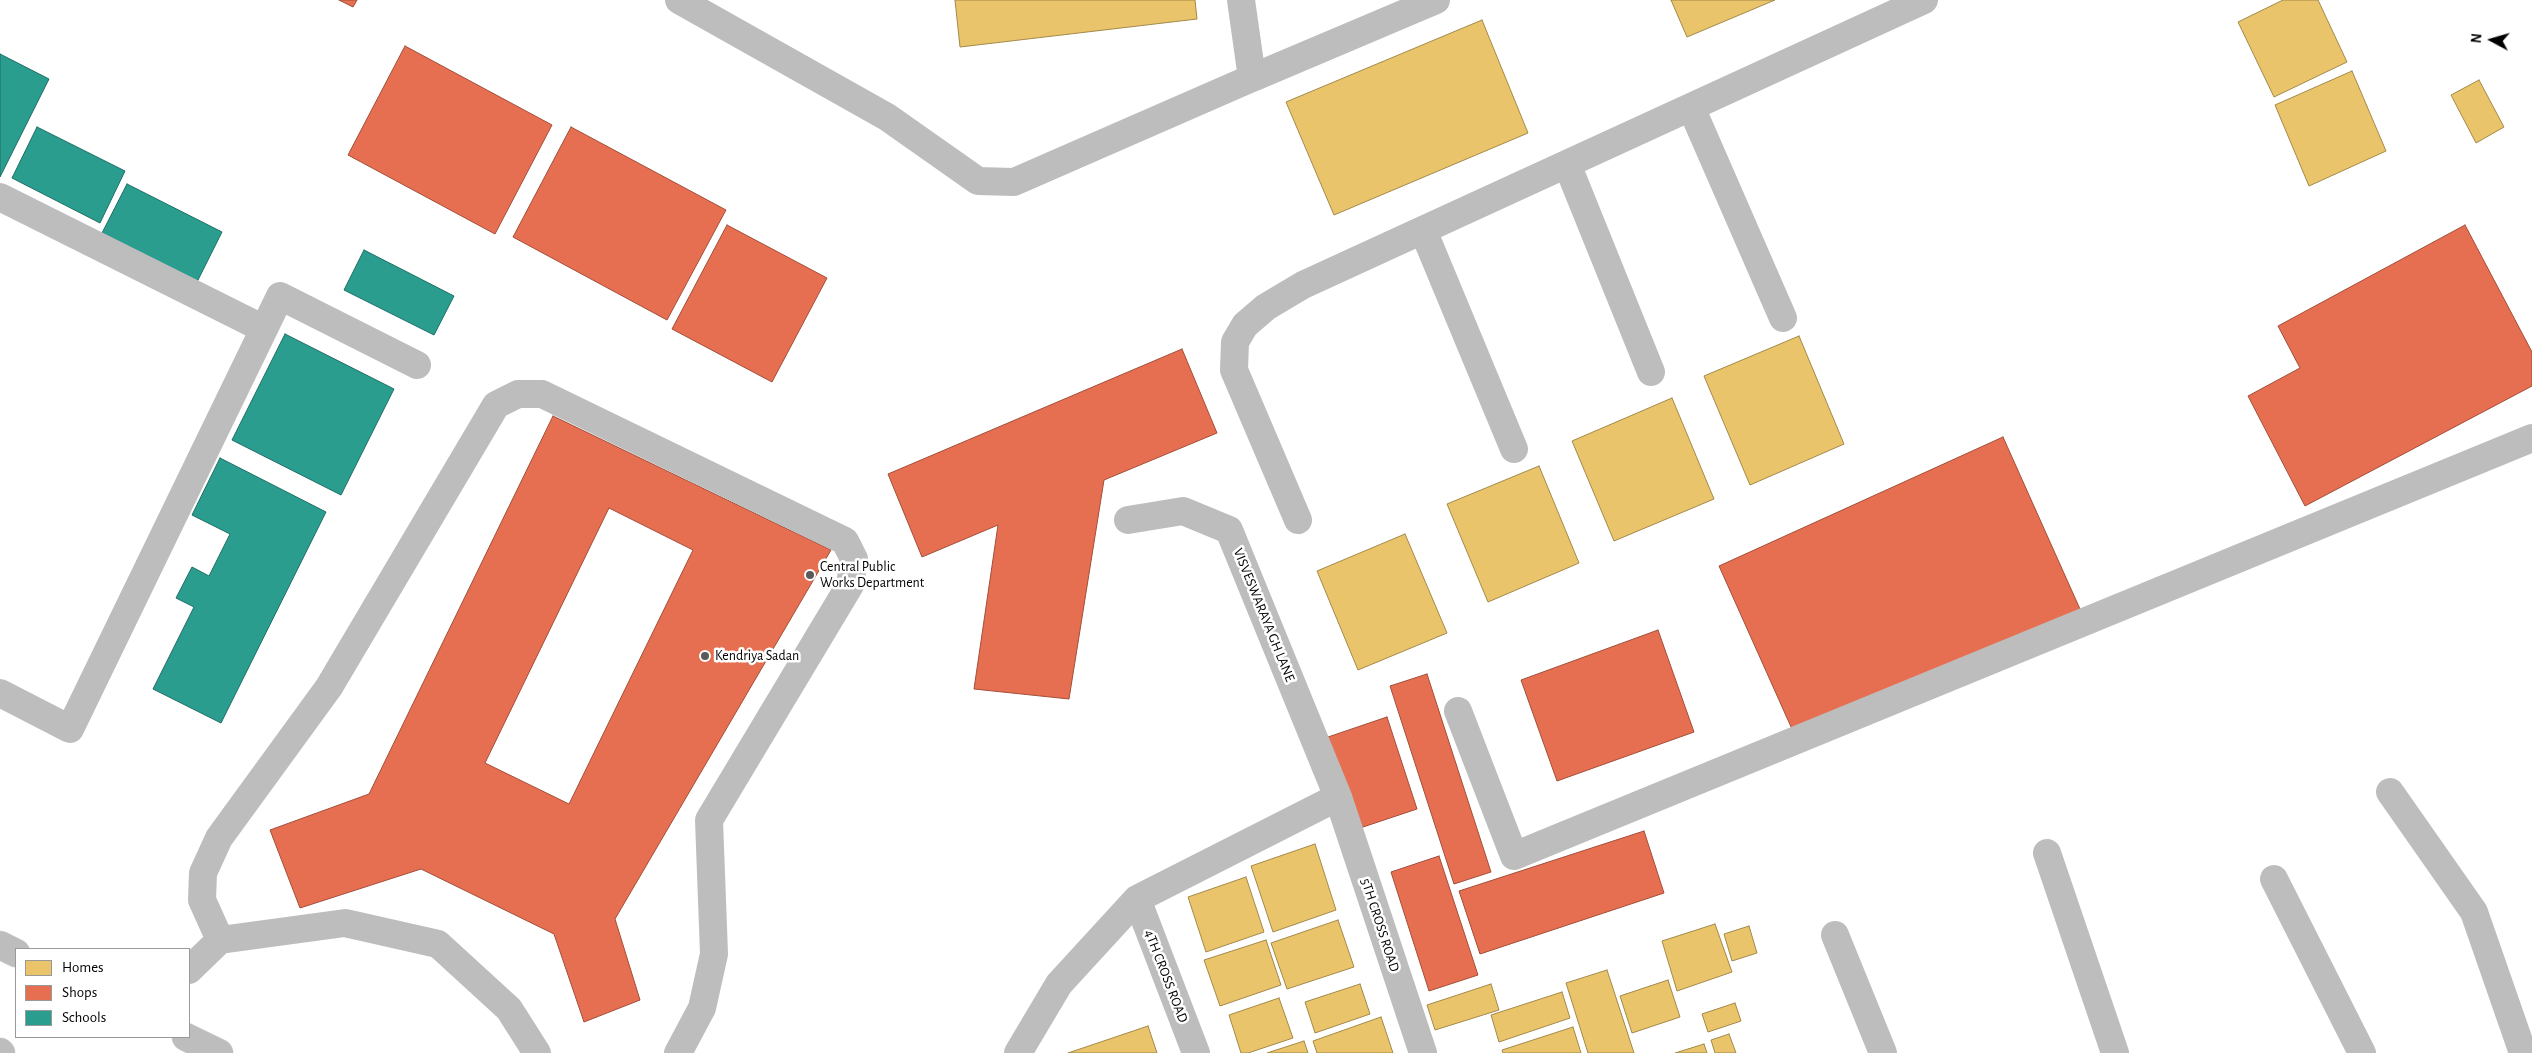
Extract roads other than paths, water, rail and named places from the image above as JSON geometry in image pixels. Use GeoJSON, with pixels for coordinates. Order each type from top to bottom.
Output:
{"type":"FeatureCollection","features":[{"type":"Feature","properties":{"kind":"street"},"geometry":{"type":"LineString","coordinates":[[679,0],[887,117],[978,181],[1014,182],[1436,0]]}},
{"type":"Feature","properties":{"kind":"street"},"geometry":{"type":"LineString","coordinates":[[1241,0],[1252,78]]}},
{"type":"Feature","properties":{"kind":"street"},"geometry":{"type":"LineString","coordinates":[[1298,520],[1234,370],[1235,342],[1245,325],[1266,307],[1303,285],[1924,0]]}},
{"type":"Feature","properties":{"kind":"street"},"geometry":{"type":"LineString","coordinates":[[1691,107],[1783,318]]}},
{"type":"Feature","properties":{"kind":"street"},"geometry":{"type":"LineString","coordinates":[[1567,164],[1651,372]]}},
{"type":"Feature","properties":{"kind":"street"},"geometry":{"type":"LineString","coordinates":[[0,197],[264,329]]}},
{"type":"Feature","properties":{"kind":"street"},"geometry":{"type":"LineString","coordinates":[[1423,230],[1514,449]]}},
{"type":"Feature","properties":{"kind":"street"},"geometry":{"type":"LineString","coordinates":[[0,693],[70,728],[280,296],[417,365]]}},
{"type":"Feature","properties":{"kind":"street"},"geometry":{"type":"LineString","coordinates":[[220,940],[202,900],[203,874],[219,838],[329,687],[496,405],[518,394],[542,394],[845,541],[854,559],[850,585],[709,820],[714,954],[702,1008],[678,1053]]}},
{"type":"Feature","properties":{"kind":"street"},"geometry":{"type":"LineString","coordinates":[[1458,711],[1514,856],[2532,438]]}},
{"type":"Feature","properties":{"kind":"street","name":"VISVESWARAYA GH LANE"},"geometry":{"type":"LineString","coordinates":[[1128,520],[1183,511],[1230,530],[1338,797]]}},
{"type":"Feature","properties":{"kind":"street"},"geometry":{"type":"LineString","coordinates":[[2390,792],[2474,912],[2523,1053]]}},
{"type":"Feature","properties":{"kind":"street"},"geometry":{"type":"LineString","coordinates":[[1018,1053],[1060,984],[1137,899],[1338,797]]}},
{"type":"Feature","properties":{"kind":"street","name":"5TH CROSS ROAD"},"geometry":{"type":"LineString","coordinates":[[1338,797],[1423,1053]]}},
{"type":"Feature","properties":{"kind":"street"},"geometry":{"type":"LineString","coordinates":[[2047,854],[2115,1053]]}},
{"type":"Feature","properties":{"kind":"street"},"geometry":{"type":"LineString","coordinates":[[2274,879],[2362,1053]]}},
{"type":"Feature","properties":{"kind":"street","name":"4TH CROSS ROAD"},"geometry":{"type":"LineString","coordinates":[[1137,899],[1196,1053]]}},
{"type":"Feature","properties":{"kind":"street"},"geometry":{"type":"LineString","coordinates":[[190,969],[220,940],[345,923],[438,944],[509,1009],[537,1053]]}},
{"type":"Feature","properties":{"kind":"street"},"geometry":{"type":"LineString","coordinates":[[1835,935],[1883,1053]]}},
{"type":"Feature","properties":{"kind":"street"},"geometry":{"type":"LineString","coordinates":[[0,945],[15,952]]}},
{"type":"Feature","properties":{"kind":"street"},"geometry":{"type":"LineString","coordinates":[[188,1038],[219,1053]]}},
{"type":"Feature","properties":{"kind":"place","name":"Central Public Works Department"},"geometry":{"type":"Point","coordinates":[810,575]}},
{"type":"Feature","properties":{"kind":"place","name":"Kendriya Sadan"},"geometry":{"type":"Point","coordinates":[705,656]}}]}
